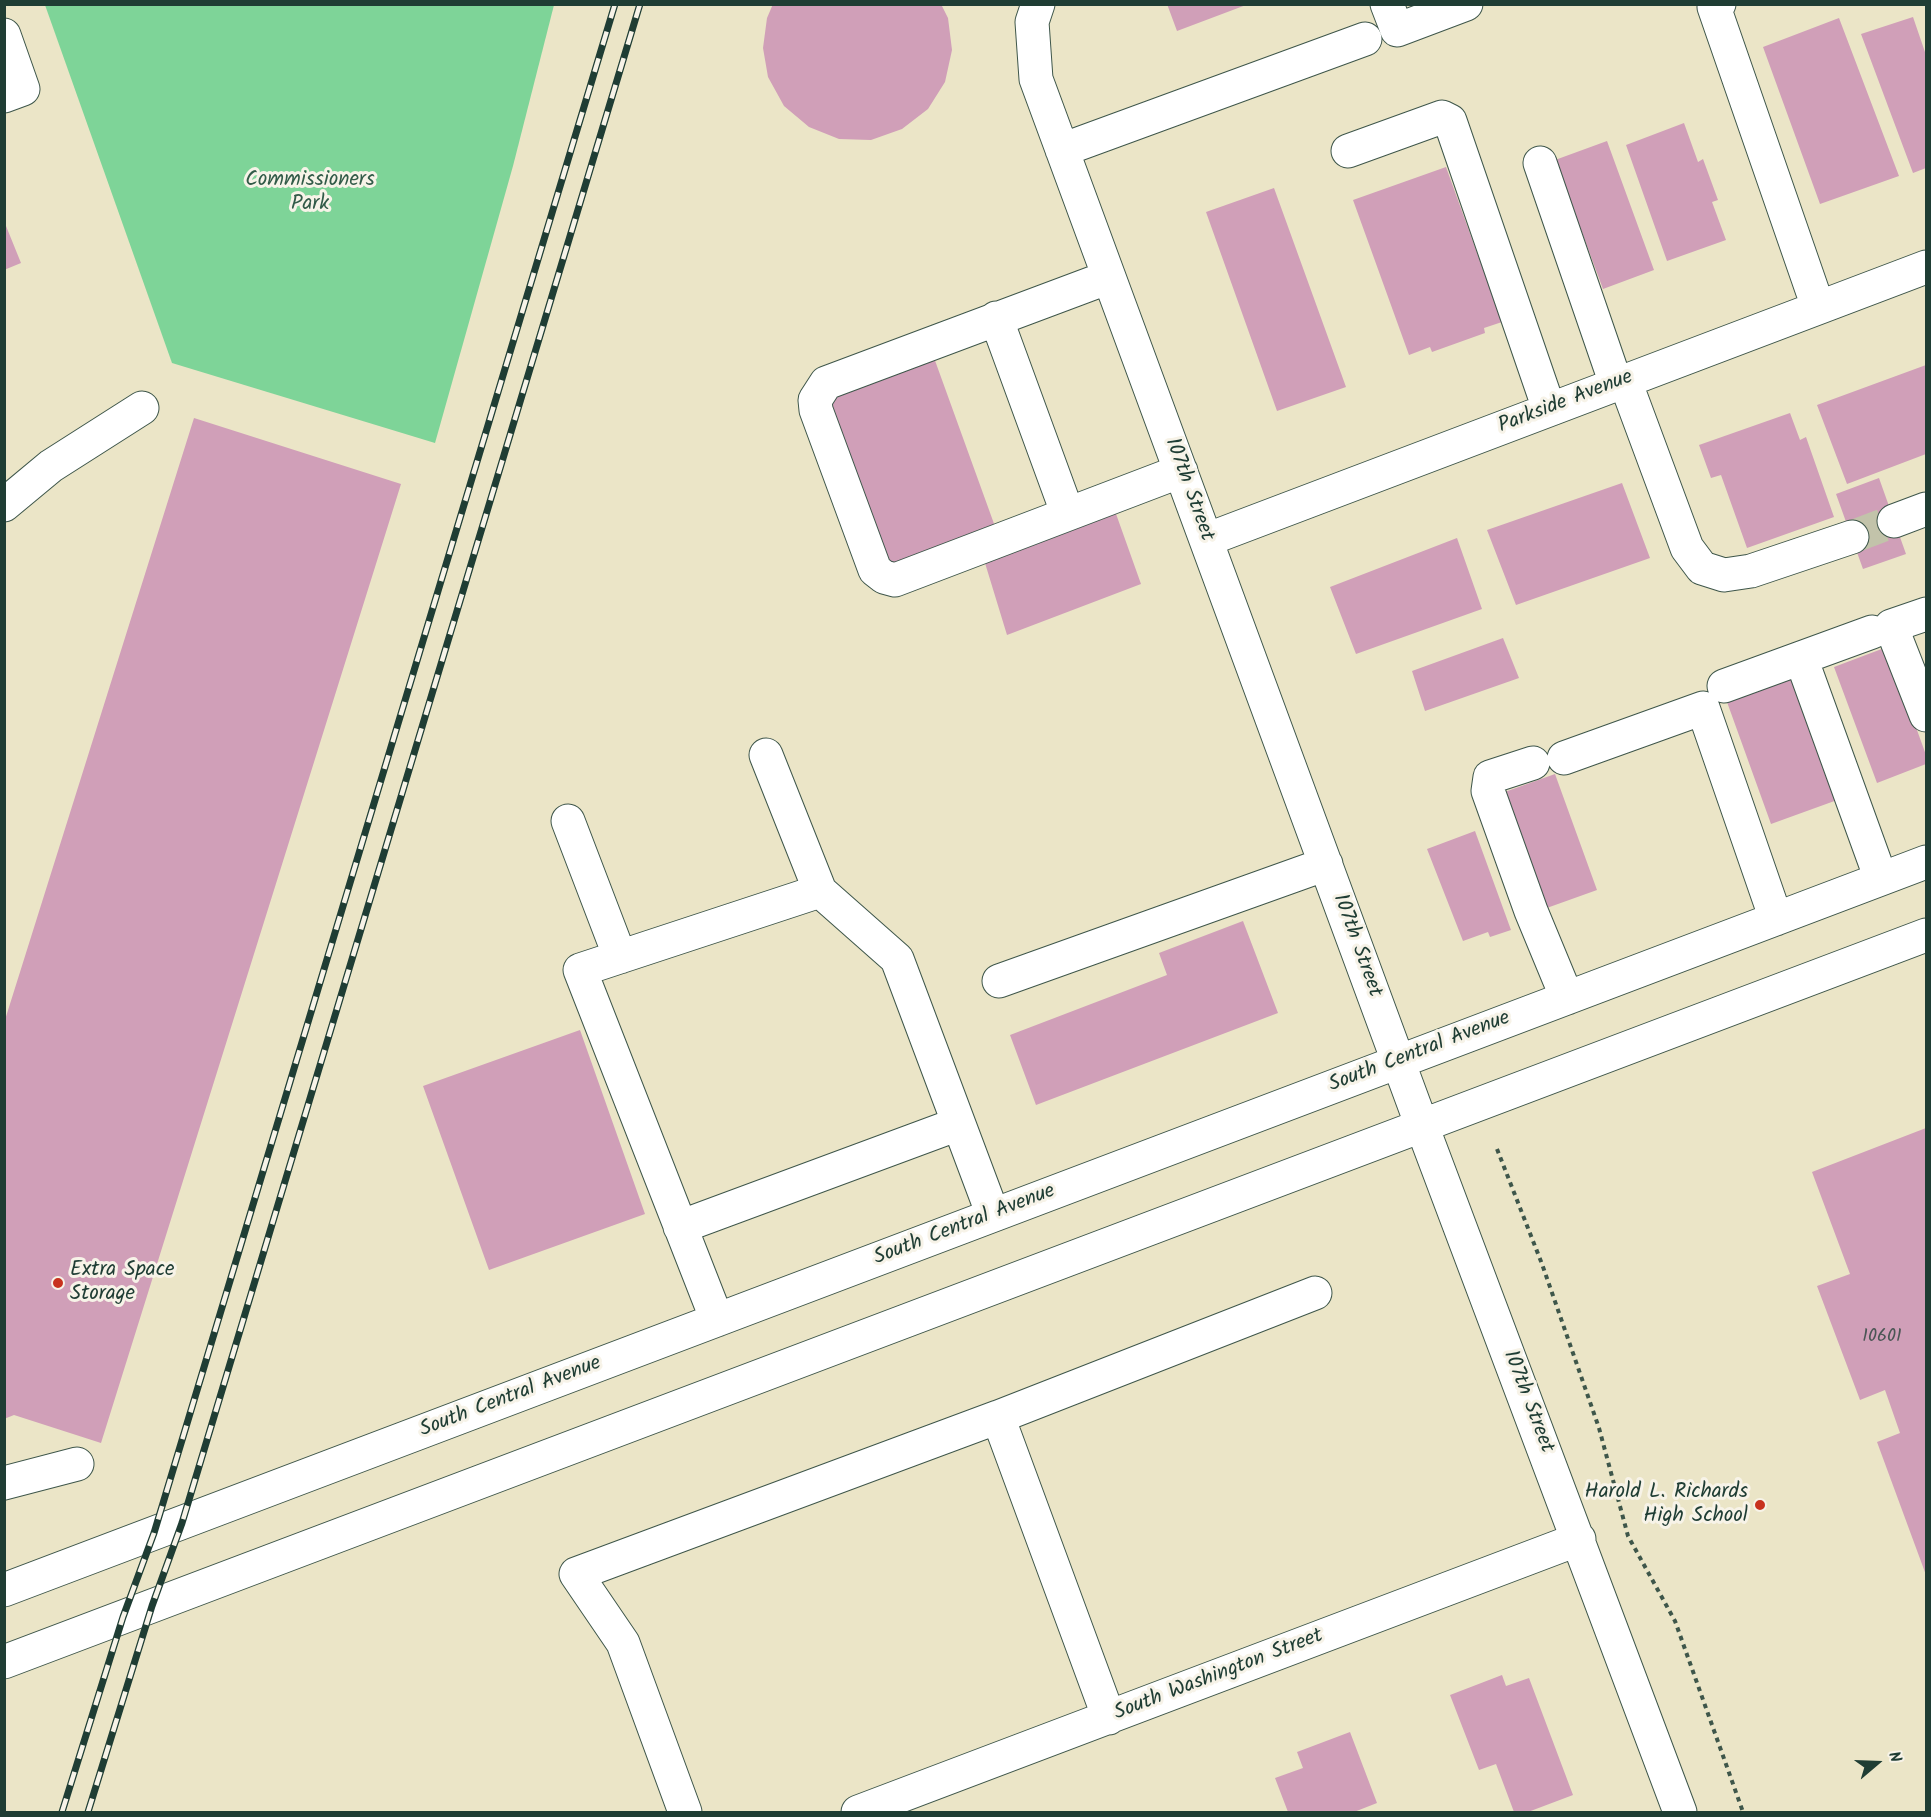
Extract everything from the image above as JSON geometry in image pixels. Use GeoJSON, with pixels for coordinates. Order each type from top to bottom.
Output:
{"type":"FeatureCollection","features":[{"type":"Feature","properties":{"kind":"street","name":"107th Street"},"geometry":{"type":"LineString","coordinates":[[1038,4],[1032,22],[1036,79],[1422,1126],[1680,1812]]}},
{"type":"Feature","properties":{"kind":"street"},"geometry":{"type":"LineString","coordinates":[[1387,4],[1397,30],[1466,4]]}},
{"type":"Feature","properties":{"kind":"street"},"geometry":{"type":"LineString","coordinates":[[1719,4],[1714,7],[1818,307]]}},
{"type":"Feature","properties":{"kind":"street"},"geometry":{"type":"LineString","coordinates":[[4,35],[23,89],[4,96]]}},
{"type":"Feature","properties":{"kind":"street"},"geometry":{"type":"LineString","coordinates":[[1062,150],[1365,39]]}},
{"type":"Feature","properties":{"kind":"street"},"geometry":{"type":"LineString","coordinates":[[1348,152],[1442,117],[1450,121],[1549,409]]}},
{"type":"Feature","properties":{"kind":"street"},"geometry":{"type":"LineString","coordinates":[[1540,163],[1621,382],[1687,548],[1702,568],[1724,575],[1751,571],[1851,537]]}},
{"type":"Feature","properties":{"kind":"street","name":"Parkside Avenue"},"geometry":{"type":"LineString","coordinates":[[1206,540],[1926,267]]}},
{"type":"Feature","properties":{"kind":"street"},"geometry":{"type":"LineString","coordinates":[[1109,277],[826,383],[815,400],[816,410],[875,570],[884,578],[896,580],[906,577],[1067,512],[1181,471]]}},
{"type":"Feature","properties":{"kind":"street"},"geometry":{"type":"LineString","coordinates":[[996,318],[1067,512]]}},
{"type":"Feature","properties":{"kind":"street"},"geometry":{"type":"LineString","coordinates":[[4,505],[51,466],[142,408]]}},
{"type":"Feature","properties":{"kind":"street"},"geometry":{"type":"LineString","coordinates":[[1894,521],[1926,509]]}},
{"type":"Feature","properties":{"kind":"street"},"geometry":{"type":"LineString","coordinates":[[1926,614],[1891,626],[1926,715]]}},
{"type":"Feature","properties":{"kind":"street"},"geometry":{"type":"LineString","coordinates":[[1724,686],[1872,632]]}},
{"type":"Feature","properties":{"kind":"street"},"geometry":{"type":"LineString","coordinates":[[1801,658],[1881,879]]}},
{"type":"Feature","properties":{"kind":"street"},"geometry":{"type":"LineString","coordinates":[[1564,758],[1703,708],[1776,919]]}},
{"type":"Feature","properties":{"kind":"street"},"geometry":{"type":"LineString","coordinates":[[766,755],[820,891],[897,959],[993,1215]]}},
{"type":"Feature","properties":{"kind":"street"},"geometry":{"type":"LineString","coordinates":[[1533,763],[1490,777],[1488,791],[1531,911],[1567,998]]}},
{"type":"Feature","properties":{"kind":"street"},"geometry":{"type":"LineString","coordinates":[[568,822],[620,957]]}},
{"type":"Feature","properties":{"kind":"street","name":"South Central Avenue"},"geometry":{"type":"LineString","coordinates":[[4,1590],[1926,862]]}},
{"type":"Feature","properties":{"kind":"street"},"geometry":{"type":"LineString","coordinates":[[999,981],[1326,864]]}},
{"type":"Feature","properties":{"kind":"street"},"geometry":{"type":"LineString","coordinates":[[717,1320],[580,970],[820,891]]}},
{"type":"Feature","properties":{"kind":"street"},"geometry":{"type":"LineString","coordinates":[[4,1662],[1926,935]]}},
{"type":"Feature","properties":{"kind":"street"},"geometry":{"type":"LineString","coordinates":[[680,1227],[958,1124]]}},
{"type":"Feature","properties":{"kind":"street"},"geometry":{"type":"LineString","coordinates":[[685,1812],[623,1643],[576,1575],[998,1417],[1315,1293]]}},
{"type":"Feature","properties":{"kind":"street"},"geometry":{"type":"LineString","coordinates":[[998,1417],[1109,1718]]}},
{"type":"Feature","properties":{"kind":"street"},"geometry":{"type":"LineString","coordinates":[[4,1483],[77,1464]]}},
{"type":"Feature","properties":{"kind":"street","name":"South Washington Street"},"geometry":{"type":"LineString","coordinates":[[858,1812],[1579,1539]]}},
{"type":"Feature","properties":{"kind":"path"},"geometry":{"type":"LineString","coordinates":[[1497,1149],[1542,1264],[1599,1428],[1628,1536],[1675,1621],[1743,1812]]}},
{"type":"Feature","properties":{"kind":"green space","name":"Commissioners Park"},"geometry":{"type":"Polygon","coordinates":[[[45,5],[554,5],[513,166],[435,443],[172,363],[45,5]]]}},
{"type":"Feature","properties":{"kind":"building"},"geometry":{"type":"Polygon","coordinates":[[[773,4],[941,4],[948,18],[952,50],[945,82],[928,109],[902,129],[871,140],[839,139],[809,127],[784,106],[768,77],[763,48],[767,18],[773,4]]]}},
{"type":"Feature","properties":{"kind":"building"},"geometry":{"type":"Polygon","coordinates":[[[1167,4],[1246,4],[1246,5],[1177,31],[1167,4]]]}},
{"type":"Feature","properties":{"kind":"building"},"geometry":{"type":"Polygon","coordinates":[[[1913,17],[1926,55],[1926,168],[1913,173],[1861,34],[1913,17]]]}},
{"type":"Feature","properties":{"kind":"building"},"geometry":{"type":"Polygon","coordinates":[[[1839,18],[1899,176],[1820,204],[1763,47],[1839,18]]]}},
{"type":"Feature","properties":{"kind":"building"},"geometry":{"type":"Polygon","coordinates":[[[1684,123],[1698,162],[1703,159],[1718,200],[1712,202],[1726,240],[1667,261],[1626,145],[1684,123]]]}},
{"type":"Feature","properties":{"kind":"building"},"geometry":{"type":"Polygon","coordinates":[[[1607,141],[1654,270],[1603,289],[1555,160],[1607,141]]]}},
{"type":"Feature","properties":{"kind":"building"},"geometry":{"type":"Polygon","coordinates":[[[1446,167],[1502,322],[1484,328],[1485,333],[1432,352],[1430,347],[1409,355],[1353,200],[1446,167]]]}},
{"type":"Feature","properties":{"kind":"building"},"geometry":{"type":"Polygon","coordinates":[[[1274,188],[1346,387],[1277,411],[1206,212],[1274,188]]]}},
{"type":"Feature","properties":{"kind":"building"},"geometry":{"type":"Polygon","coordinates":[[[4,221],[21,263],[4,270],[4,221]]]}},
{"type":"Feature","properties":{"kind":"building"},"geometry":{"type":"Polygon","coordinates":[[[933,355],[997,532],[892,571],[829,397],[933,355]]]}},
{"type":"Feature","properties":{"kind":"building"},"geometry":{"type":"Polygon","coordinates":[[[1926,365],[1926,454],[1847,484],[1817,405],[1926,365]]]}},
{"type":"Feature","properties":{"kind":"building"},"geometry":{"type":"Polygon","coordinates":[[[1790,413],[1800,440],[1806,437],[1834,517],[1747,548],[1721,475],[1711,478],[1699,445],[1790,413]]]}},
{"type":"Feature","properties":{"kind":"building"},"geometry":{"type":"Polygon","coordinates":[[[194,418],[401,484],[101,1443],[14,1415],[4,1419],[4,1023],[194,418]]]}},
{"type":"Feature","properties":{"kind":"building"},"geometry":{"type":"Polygon","coordinates":[[[1879,478],[1906,554],[1863,569],[1836,494],[1879,478]]]}},
{"type":"Feature","properties":{"kind":"building"},"geometry":{"type":"Polygon","coordinates":[[[1622,483],[1650,558],[1516,605],[1487,530],[1622,483]]]}},
{"type":"Feature","properties":{"kind":"building"},"geometry":{"type":"Polygon","coordinates":[[[1115,511],[1141,584],[1007,635],[985,563],[1115,511]]]}},
{"type":"Feature","properties":{"kind":"building"},"geometry":{"type":"Polygon","coordinates":[[[1457,538],[1482,609],[1356,654],[1330,587],[1457,538]]]}},
{"type":"Feature","properties":{"kind":"building"},"geometry":{"type":"Polygon","coordinates":[[[1503,638],[1519,678],[1425,711],[1412,671],[1503,638]]]}},
{"type":"Feature","properties":{"kind":"building"},"geometry":{"type":"Polygon","coordinates":[[[1887,647],[1926,755],[1926,764],[1877,783],[1834,667],[1887,647]]]}},
{"type":"Feature","properties":{"kind":"building"},"geometry":{"type":"Polygon","coordinates":[[[1796,678],[1840,799],[1771,824],[1727,702],[1796,678]]]}},
{"type":"Feature","properties":{"kind":"building"},"geometry":{"type":"Polygon","coordinates":[[[1555,774],[1597,890],[1544,909],[1502,793],[1555,774]]]}},
{"type":"Feature","properties":{"kind":"building"},"geometry":{"type":"Polygon","coordinates":[[[1475,831],[1511,930],[1490,937],[1488,932],[1463,941],[1427,849],[1475,831]]]}},
{"type":"Feature","properties":{"kind":"building"},"geometry":{"type":"Polygon","coordinates":[[[1243,921],[1278,1013],[1036,1105],[1010,1035],[1167,975],[1159,953],[1243,921]]]}},
{"type":"Feature","properties":{"kind":"building"},"geometry":{"type":"Polygon","coordinates":[[[580,1030],[645,1214],[489,1270],[423,1086],[580,1030]]]}},
{"type":"Feature","properties":{"kind":"building"},"geometry":{"type":"Polygon","coordinates":[[[1926,1128],[1926,1575],[1877,1442],[1900,1433],[1885,1390],[1860,1400],[1817,1286],[1850,1274],[1812,1172],[1926,1128]]]}},
{"type":"Feature","properties":{"kind":"building"},"geometry":{"type":"Polygon","coordinates":[[[1502,1675],[1506,1686],[1529,1678],[1573,1795],[1528,1812],[1514,1812],[1496,1764],[1479,1770],[1450,1695],[1502,1675]]]}},
{"type":"Feature","properties":{"kind":"building"},"geometry":{"type":"Polygon","coordinates":[[[1350,1732],[1377,1803],[1354,1812],[1288,1812],[1275,1778],[1303,1768],[1297,1752],[1350,1732]]]}},
{"type":"Feature","properties":{"kind":"tunnel"},"geometry":{"type":"LineString","coordinates":[[1852,537],[1894,521]]}},
{"type":"Feature","properties":{"kind":"railway"},"geometry":{"type":"LineString","coordinates":[[62,1812],[123,1617],[154,1533],[615,4]]}},
{"type":"Feature","properties":{"kind":"railway"},"geometry":{"type":"LineString","coordinates":[[88,1812],[152,1606],[182,1523],[640,4]]}},
{"type":"Feature","properties":{"kind":"place","name":"Extra Space Storage"},"geometry":{"type":"Point","coordinates":[58,1283]}},
{"type":"Feature","properties":{"kind":"place","name":"Harold L. Richards High School"},"geometry":{"type":"Point","coordinates":[1760,1505]}}]}
